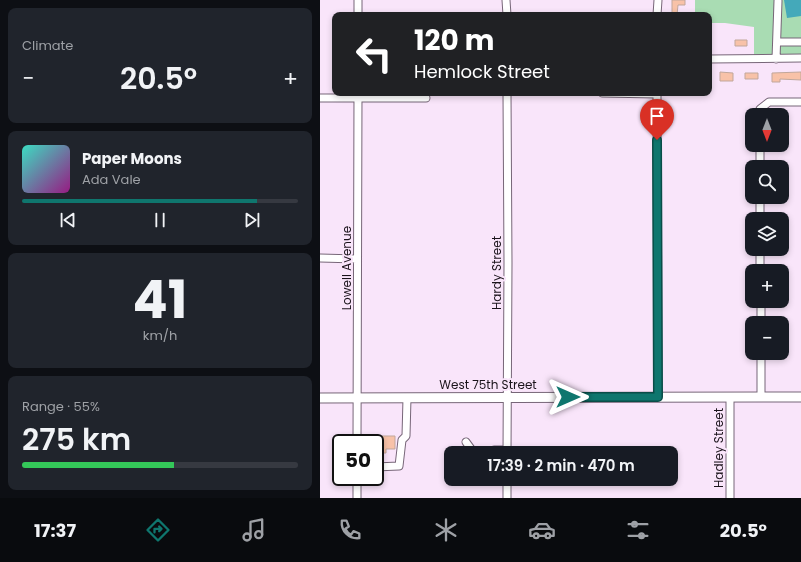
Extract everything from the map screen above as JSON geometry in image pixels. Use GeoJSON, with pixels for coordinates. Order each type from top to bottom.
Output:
{"type":"FeatureCollection","features":[{"type":"Feature","properties":{"kind":"main road","name":"West 75th Street"},"geometry":{"type":"LineString","coordinates":[[320,398],[801,397]]}},
{"type":"Feature","properties":{"kind":"street"},"geometry":{"type":"LineString","coordinates":[[358,0],[358,12]]}},
{"type":"Feature","properties":{"kind":"street"},"geometry":{"type":"LineString","coordinates":[[506,0],[507,12]]}},
{"type":"Feature","properties":{"kind":"street"},"geometry":{"type":"LineString","coordinates":[[658,0],[658,12]]}},
{"type":"Feature","properties":{"kind":"street"},"geometry":{"type":"LineString","coordinates":[[776,59],[778,1]]}},
{"type":"Feature","properties":{"kind":"street"},"geometry":{"type":"LineString","coordinates":[[777,42],[801,42]]}},
{"type":"Feature","properties":{"kind":"street"},"geometry":{"type":"LineString","coordinates":[[712,59],[801,58]]}},
{"type":"Feature","properties":{"kind":"street"},"geometry":{"type":"LineString","coordinates":[[320,98],[345,96]]}},
{"type":"Feature","properties":{"kind":"street","name":"Lowell Avenue"},"geometry":{"type":"LineString","coordinates":[[358,96],[358,434]]}},
{"type":"Feature","properties":{"kind":"street"},"geometry":{"type":"LineString","coordinates":[[381,96],[426,98]]}},
{"type":"Feature","properties":{"kind":"street","name":"Hardy Street"},"geometry":{"type":"LineString","coordinates":[[507,96],[507,446]]}},
{"type":"Feature","properties":{"kind":"street"},"geometry":{"type":"LineString","coordinates":[[657,96],[658,397]]}},
{"type":"Feature","properties":{"kind":"street"},"geometry":{"type":"LineString","coordinates":[[761,108],[768,102],[801,102]]}},
{"type":"Feature","properties":{"kind":"street"},"geometry":{"type":"LineString","coordinates":[[320,258],[357,259]]}},
{"type":"Feature","properties":{"kind":"street"},"geometry":{"type":"LineString","coordinates":[[761,360],[761,397]]}},
{"type":"Feature","properties":{"kind":"street","name":"Hadley Street"},"geometry":{"type":"LineString","coordinates":[[730,397],[730,498]]}},
{"type":"Feature","properties":{"kind":"street"},"geometry":{"type":"LineString","coordinates":[[384,467],[399,466],[402,440],[406,436],[407,398]]}},
{"type":"Feature","properties":{"kind":"street"},"geometry":{"type":"LineString","coordinates":[[466,442],[469,446]]}},
{"type":"Feature","properties":{"kind":"street"},"geometry":{"type":"LineString","coordinates":[[358,486],[358,498]]}},
{"type":"Feature","properties":{"kind":"street"},"geometry":{"type":"LineString","coordinates":[[507,486],[507,498]]}},
{"type":"Feature","properties":{"kind":"green space"},"geometry":{"type":"Polygon","coordinates":[[[695,0],[801,0],[801,56],[754,56],[754,27],[725,23],[712,23],[712,12],[695,12],[695,0]]]}},
{"type":"Feature","properties":{"kind":"water"},"geometry":{"type":"Polygon","coordinates":[[[784,0],[801,0],[801,16],[787,18],[784,0]]]}},
{"type":"Feature","properties":{"kind":"building"},"geometry":{"type":"Polygon","coordinates":[[[672,0],[685,0],[685,5],[678,5],[677,12],[672,12],[672,0]]]}},
{"type":"Feature","properties":{"kind":"building"},"geometry":{"type":"Polygon","coordinates":[[[735,40],[747,40],[747,46],[735,46],[735,40]]]}},
{"type":"Feature","properties":{"kind":"building"},"geometry":{"type":"Polygon","coordinates":[[[720,72],[733,73],[733,81],[720,81],[720,72]]]}},
{"type":"Feature","properties":{"kind":"building"},"geometry":{"type":"Polygon","coordinates":[[[801,72],[801,80],[780,79],[780,82],[772,82],[772,73],[801,72]]]}},
{"type":"Feature","properties":{"kind":"building"},"geometry":{"type":"Polygon","coordinates":[[[745,73],[758,73],[758,79],[745,79],[745,73]]]}},
{"type":"Feature","properties":{"kind":"building"},"geometry":{"type":"Polygon","coordinates":[[[384,436],[395,436],[395,449],[386,449],[386,453],[384,453],[384,436]]]}},
{"type":"Feature","properties":{"kind":"route"},"geometry":{"type":"LineString","coordinates":[[568,397],[658,397],[657,140]]}}]}
